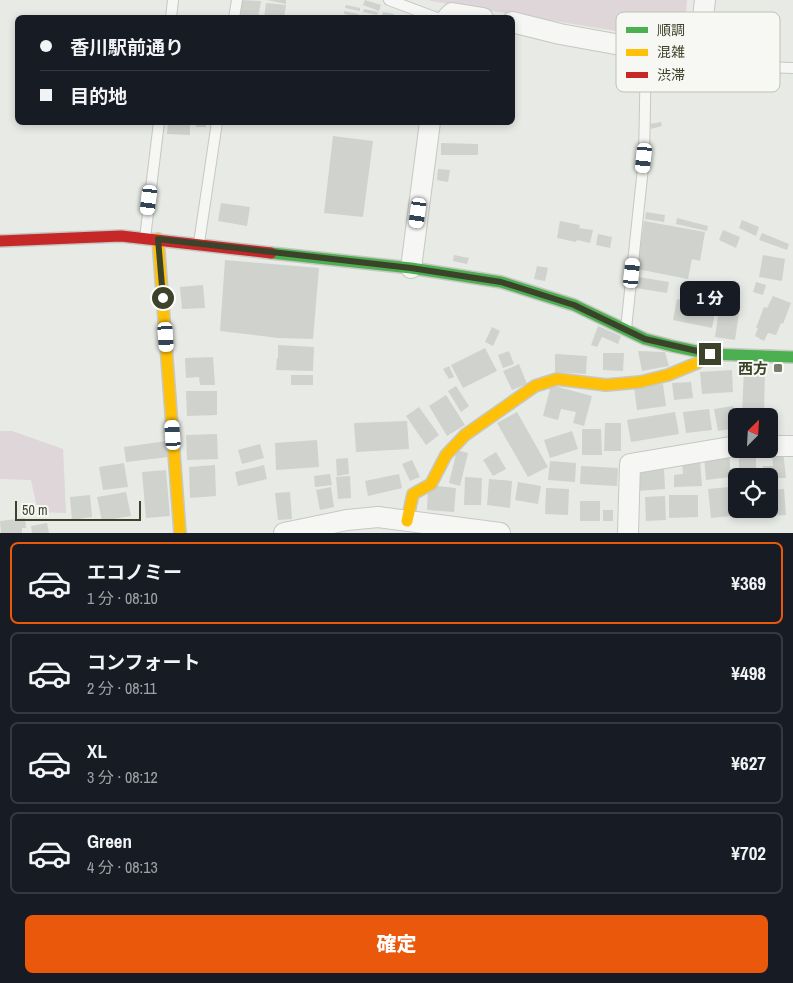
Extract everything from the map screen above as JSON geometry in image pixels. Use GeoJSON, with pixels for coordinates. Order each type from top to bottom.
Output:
{"type":"FeatureCollection","features":[{"type":"Feature","properties":{"kind":"street"},"geometry":{"type":"LineString","coordinates":[[450,15],[452,13],[464,15]]}},
{"type":"Feature","properties":{"kind":"street"},"geometry":{"type":"LineString","coordinates":[[515,23],[616,45]]}},
{"type":"Feature","properties":{"kind":"street"},"geometry":{"type":"LineString","coordinates":[[411,268],[430,125]]}},
{"type":"Feature","properties":{"kind":"street"},"geometry":{"type":"LineString","coordinates":[[0,241],[121,236],[411,268],[501,282],[533,291],[574,305],[645,339],[710,354],[793,357]]}},
{"type":"Feature","properties":{"kind":"street"},"geometry":{"type":"LineString","coordinates":[[158,239],[180,533]]}},
{"type":"Feature","properties":{"kind":"street"},"geometry":{"type":"LineString","coordinates":[[407,521],[413,494],[431,484],[446,455],[465,435],[535,386],[557,379],[606,385],[640,382],[668,376],[697,363],[710,354]]}},
{"type":"Feature","properties":{"kind":"street"},"geometry":{"type":"LineString","coordinates":[[778,446],[793,446]]}},
{"type":"Feature","properties":{"kind":"street"},"geometry":{"type":"LineString","coordinates":[[628,533],[630,464],[728,447]]}},
{"type":"Feature","properties":{"kind":"street"},"geometry":{"type":"LineString","coordinates":[[284,533],[362,525],[378,517],[447,530],[500,533]]}},
{"type":"Feature","properties":{"kind":"lane"},"geometry":{"type":"LineString","coordinates":[[171,15],[173,0]]}},
{"type":"Feature","properties":{"kind":"lane"},"geometry":{"type":"LineString","coordinates":[[234,15],[237,0]]}},
{"type":"Feature","properties":{"kind":"lane"},"geometry":{"type":"LineString","coordinates":[[389,0],[429,15]]}},
{"type":"Feature","properties":{"kind":"lane"},"geometry":{"type":"LineString","coordinates":[[780,68],[793,68]]}},
{"type":"Feature","properties":{"kind":"lane"},"geometry":{"type":"LineString","coordinates":[[626,330],[644,158],[645,92]]}},
{"type":"Feature","properties":{"kind":"lane"},"geometry":{"type":"LineString","coordinates":[[144,238],[158,125]]}},
{"type":"Feature","properties":{"kind":"lane"},"geometry":{"type":"LineString","coordinates":[[199,244],[217,125]]}},
{"type":"Feature","properties":{"kind":"shaded area"},"geometry":{"type":"Polygon","coordinates":[[[429,0],[687,0],[686,12],[616,12],[616,31],[429,0]]]}},
{"type":"Feature","properties":{"kind":"shaded area"},"geometry":{"type":"Polygon","coordinates":[[[0,431],[12,431],[63,449],[66,513],[38,512],[31,480],[0,479],[0,431]]]}},
{"type":"Feature","properties":{"kind":"building"},"geometry":{"type":"Polygon","coordinates":[[[240,0],[261,1],[259,15],[237,15],[240,0]]]}},
{"type":"Feature","properties":{"kind":"building"},"geometry":{"type":"Polygon","coordinates":[[[267,0],[286,0],[286,4],[267,0]]]}},
{"type":"Feature","properties":{"kind":"building"},"geometry":{"type":"Polygon","coordinates":[[[365,0],[381,5],[379,11],[363,5],[365,0]]]}},
{"type":"Feature","properties":{"kind":"building"},"geometry":{"type":"Polygon","coordinates":[[[266,3],[286,5],[284,15],[264,15],[266,3]]]}},
{"type":"Feature","properties":{"kind":"building"},"geometry":{"type":"Polygon","coordinates":[[[346,5],[360,8],[360,11],[345,8],[346,5]]]}},
{"type":"Feature","properties":{"kind":"building"},"geometry":{"type":"Polygon","coordinates":[[[364,9],[378,12],[377,15],[363,12],[364,9]]]}},
{"type":"Feature","properties":{"kind":"building"},"geometry":{"type":"Polygon","coordinates":[[[344,11],[359,14],[349,15],[344,14],[344,11]]]}},
{"type":"Feature","properties":{"kind":"building"},"geometry":{"type":"Polygon","coordinates":[[[383,12],[394,14],[394,15],[382,15],[383,12]]]}},
{"type":"Feature","properties":{"kind":"building"},"geometry":{"type":"Polygon","coordinates":[[[661,122],[662,126],[651,129],[650,124],[661,122]]]}},
{"type":"Feature","properties":{"kind":"building"},"geometry":{"type":"Polygon","coordinates":[[[168,125],[190,125],[190,135],[167,134],[168,125]]]}},
{"type":"Feature","properties":{"kind":"building"},"geometry":{"type":"Polygon","coordinates":[[[196,125],[206,125],[206,127],[196,127],[196,125]]]}},
{"type":"Feature","properties":{"kind":"building"},"geometry":{"type":"Polygon","coordinates":[[[333,136],[373,141],[363,217],[324,213],[333,136]]]}},
{"type":"Feature","properties":{"kind":"building"},"geometry":{"type":"Polygon","coordinates":[[[441,143],[478,144],[478,155],[441,155],[441,143]]]}},
{"type":"Feature","properties":{"kind":"building"},"geometry":{"type":"Polygon","coordinates":[[[438,169],[450,170],[448,182],[437,180],[438,169]]]}},
{"type":"Feature","properties":{"kind":"building"},"geometry":{"type":"Polygon","coordinates":[[[221,203],[250,207],[247,226],[218,221],[221,203]]]}},
{"type":"Feature","properties":{"kind":"building"},"geometry":{"type":"Polygon","coordinates":[[[646,212],[665,215],[664,222],[645,219],[646,212]]]}},
{"type":"Feature","properties":{"kind":"building"},"geometry":{"type":"Polygon","coordinates":[[[677,218],[708,226],[707,231],[676,224],[677,218]]]}},
{"type":"Feature","properties":{"kind":"building"},"geometry":{"type":"Polygon","coordinates":[[[742,220],[759,227],[756,236],[739,228],[742,220]]]}},
{"type":"Feature","properties":{"kind":"building"},"geometry":{"type":"Polygon","coordinates":[[[560,221],[580,225],[579,228],[593,230],[590,243],[557,238],[560,221]]]}},
{"type":"Feature","properties":{"kind":"building"},"geometry":{"type":"Polygon","coordinates":[[[644,221],[705,232],[700,261],[692,259],[688,279],[637,269],[644,221]]]}},
{"type":"Feature","properties":{"kind":"building"},"geometry":{"type":"Polygon","coordinates":[[[723,230],[740,237],[736,248],[719,240],[723,230]]]}},
{"type":"Feature","properties":{"kind":"building"},"geometry":{"type":"Polygon","coordinates":[[[762,233],[789,244],[787,250],[759,240],[762,233]]]}},
{"type":"Feature","properties":{"kind":"building"},"geometry":{"type":"Polygon","coordinates":[[[598,234],[612,237],[610,248],[596,245],[598,234]]]}},
{"type":"Feature","properties":{"kind":"building"},"geometry":{"type":"Polygon","coordinates":[[[454,255],[469,258],[467,264],[453,261],[454,255]]]}},
{"type":"Feature","properties":{"kind":"building"},"geometry":{"type":"Polygon","coordinates":[[[763,255],[785,259],[782,281],[759,277],[763,255]]]}},
{"type":"Feature","properties":{"kind":"building"},"geometry":{"type":"Polygon","coordinates":[[[225,260],[319,268],[313,339],[278,338],[220,331],[225,260]]]}},
{"type":"Feature","properties":{"kind":"building"},"geometry":{"type":"Polygon","coordinates":[[[537,266],[548,268],[545,281],[534,279],[537,266]]]}},
{"type":"Feature","properties":{"kind":"building"},"geometry":{"type":"Polygon","coordinates":[[[638,277],[669,282],[667,293],[636,288],[638,277]]]}},
{"type":"Feature","properties":{"kind":"building"},"geometry":{"type":"Polygon","coordinates":[[[756,282],[766,285],[763,295],[753,292],[756,282]]]}},
{"type":"Feature","properties":{"kind":"building"},"geometry":{"type":"Polygon","coordinates":[[[203,285],[205,308],[182,309],[180,287],[203,285]]]}},
{"type":"Feature","properties":{"kind":"building"},"geometry":{"type":"Polygon","coordinates":[[[773,296],[791,303],[783,324],[781,323],[776,335],[768,333],[764,341],[755,336],[758,328],[756,328],[764,307],[767,308],[773,296]]]}},
{"type":"Feature","properties":{"kind":"building"},"geometry":{"type":"Polygon","coordinates":[[[677,299],[716,308],[712,328],[673,320],[677,299]]]}},
{"type":"Feature","properties":{"kind":"building"},"geometry":{"type":"Polygon","coordinates":[[[719,309],[739,313],[735,340],[715,337],[719,309]]]}},
{"type":"Feature","properties":{"kind":"building"},"geometry":{"type":"Polygon","coordinates":[[[598,326],[621,336],[618,344],[602,337],[597,347],[591,345],[598,326]]]}},
{"type":"Feature","properties":{"kind":"building"},"geometry":{"type":"Polygon","coordinates":[[[492,327],[500,331],[493,346],[485,342],[492,327]]]}},
{"type":"Feature","properties":{"kind":"building"},"geometry":{"type":"Polygon","coordinates":[[[278,345],[314,347],[313,371],[276,370],[277,358],[287,359],[278,358],[278,345]]]}},
{"type":"Feature","properties":{"kind":"building"},"geometry":{"type":"Polygon","coordinates":[[[485,348],[497,371],[463,388],[451,365],[485,348]]]}},
{"type":"Feature","properties":{"kind":"building"},"geometry":{"type":"Polygon","coordinates":[[[509,351],[514,364],[503,368],[498,355],[509,351]]]}},
{"type":"Feature","properties":{"kind":"building"},"geometry":{"type":"Polygon","coordinates":[[[638,351],[665,352],[669,366],[642,371],[638,351]]]}},
{"type":"Feature","properties":{"kind":"building"},"geometry":{"type":"Polygon","coordinates":[[[603,353],[624,353],[623,371],[603,370],[603,353]]]}},
{"type":"Feature","properties":{"kind":"building"},"geometry":{"type":"Polygon","coordinates":[[[555,354],[587,356],[586,374],[555,372],[555,354]]]}},
{"type":"Feature","properties":{"kind":"building"},"geometry":{"type":"Polygon","coordinates":[[[213,357],[215,385],[200,385],[199,377],[186,378],[185,358],[213,357]]]}},
{"type":"Feature","properties":{"kind":"building"},"geometry":{"type":"Polygon","coordinates":[[[519,364],[527,384],[512,390],[503,371],[519,364]]]}},
{"type":"Feature","properties":{"kind":"building"},"geometry":{"type":"Polygon","coordinates":[[[449,366],[454,377],[449,379],[443,369],[449,366]]]}},
{"type":"Feature","properties":{"kind":"building"},"geometry":{"type":"Polygon","coordinates":[[[744,368],[765,369],[764,408],[742,408],[744,368]]]}},
{"type":"Feature","properties":{"kind":"building"},"geometry":{"type":"Polygon","coordinates":[[[732,370],[733,392],[702,394],[700,372],[732,370]]]}},
{"type":"Feature","properties":{"kind":"building"},"geometry":{"type":"Polygon","coordinates":[[[291,375],[313,375],[313,385],[291,385],[291,375]]]}},
{"type":"Feature","properties":{"kind":"building"},"geometry":{"type":"Polygon","coordinates":[[[691,382],[693,398],[674,400],[672,383],[691,382]]]}},
{"type":"Feature","properties":{"kind":"building"},"geometry":{"type":"Polygon","coordinates":[[[663,384],[666,406],[637,410],[634,387],[663,384]]]}},
{"type":"Feature","properties":{"kind":"building"},"geometry":{"type":"Polygon","coordinates":[[[551,385],[592,396],[584,426],[573,423],[576,412],[561,409],[558,420],[543,416],[551,385]]]}},
{"type":"Feature","properties":{"kind":"building"},"geometry":{"type":"Polygon","coordinates":[[[456,386],[469,406],[461,412],[448,391],[456,386]]]}},
{"type":"Feature","properties":{"kind":"building"},"geometry":{"type":"Polygon","coordinates":[[[186,391],[217,391],[217,415],[187,416],[186,391]]]}},
{"type":"Feature","properties":{"kind":"building"},"geometry":{"type":"Polygon","coordinates":[[[446,395],[465,425],[447,436],[429,406],[446,395]]]}},
{"type":"Feature","properties":{"kind":"building"},"geometry":{"type":"Polygon","coordinates":[[[733,406],[733,408],[728,408],[728,429],[718,431],[714,409],[733,406]]]}},
{"type":"Feature","properties":{"kind":"building"},"geometry":{"type":"Polygon","coordinates":[[[419,407],[439,435],[426,445],[406,416],[419,407]]]}},
{"type":"Feature","properties":{"kind":"building"},"geometry":{"type":"Polygon","coordinates":[[[709,409],[712,430],[686,433],[683,412],[709,409]]]}},
{"type":"Feature","properties":{"kind":"building"},"geometry":{"type":"Polygon","coordinates":[[[517,412],[548,467],[528,477],[497,423],[517,412]]]}},
{"type":"Feature","properties":{"kind":"building"},"geometry":{"type":"Polygon","coordinates":[[[675,412],[679,434],[631,442],[627,420],[675,412]]]}},
{"type":"Feature","properties":{"kind":"building"},"geometry":{"type":"Polygon","coordinates":[[[407,421],[409,449],[356,452],[354,423],[407,421]]]}},
{"type":"Feature","properties":{"kind":"building"},"geometry":{"type":"Polygon","coordinates":[[[605,423],[621,423],[621,451],[604,451],[605,423]]]}},
{"type":"Feature","properties":{"kind":"building"},"geometry":{"type":"Polygon","coordinates":[[[582,429],[601,429],[602,455],[582,455],[582,429]]]}},
{"type":"Feature","properties":{"kind":"building"},"geometry":{"type":"Polygon","coordinates":[[[572,431],[578,449],[550,458],[544,440],[572,431]]]}},
{"type":"Feature","properties":{"kind":"building"},"geometry":{"type":"Polygon","coordinates":[[[217,434],[218,459],[187,460],[186,435],[217,434]]]}},
{"type":"Feature","properties":{"kind":"building"},"geometry":{"type":"Polygon","coordinates":[[[317,440],[319,467],[276,470],[275,443],[317,440]]]}},
{"type":"Feature","properties":{"kind":"building"},"geometry":{"type":"Polygon","coordinates":[[[166,441],[168,457],[126,462],[124,447],[166,441]]]}},
{"type":"Feature","properties":{"kind":"building"},"geometry":{"type":"Polygon","coordinates":[[[260,444],[264,458],[242,464],[238,450],[260,444]]]}},
{"type":"Feature","properties":{"kind":"building"},"geometry":{"type":"Polygon","coordinates":[[[457,450],[468,453],[460,486],[449,483],[457,450]]]}},
{"type":"Feature","properties":{"kind":"building"},"geometry":{"type":"Polygon","coordinates":[[[778,451],[783,451],[786,478],[778,478],[778,468],[763,468],[763,466],[773,466],[772,458],[778,458],[778,451]]]}},
{"type":"Feature","properties":{"kind":"building"},"geometry":{"type":"Polygon","coordinates":[[[496,452],[506,469],[493,476],[483,460],[496,452]]]}},
{"type":"Feature","properties":{"kind":"building"},"geometry":{"type":"Polygon","coordinates":[[[728,453],[730,468],[728,468],[728,477],[706,480],[704,456],[728,453]]]}},
{"type":"Feature","properties":{"kind":"building"},"geometry":{"type":"Polygon","coordinates":[[[348,458],[349,474],[337,476],[336,459],[348,458]]]}},
{"type":"Feature","properties":{"kind":"building"},"geometry":{"type":"Polygon","coordinates":[[[739,458],[756,458],[756,468],[739,468],[739,458]]]}},
{"type":"Feature","properties":{"kind":"building"},"geometry":{"type":"Polygon","coordinates":[[[412,460],[420,477],[410,481],[402,464],[412,460]]]}},
{"type":"Feature","properties":{"kind":"building"},"geometry":{"type":"Polygon","coordinates":[[[550,461],[576,463],[575,482],[548,480],[550,461]]]}},
{"type":"Feature","properties":{"kind":"building"},"geometry":{"type":"Polygon","coordinates":[[[682,461],[700,461],[702,486],[674,487],[674,475],[683,474],[682,461]]]}},
{"type":"Feature","properties":{"kind":"building"},"geometry":{"type":"Polygon","coordinates":[[[124,463],[128,487],[103,490],[99,467],[124,463]]]}},
{"type":"Feature","properties":{"kind":"building"},"geometry":{"type":"Polygon","coordinates":[[[215,465],[216,496],[190,498],[189,467],[215,465]]]}},
{"type":"Feature","properties":{"kind":"building"},"geometry":{"type":"Polygon","coordinates":[[[264,465],[267,479],[238,486],[235,472],[264,465]]]}},
{"type":"Feature","properties":{"kind":"building"},"geometry":{"type":"Polygon","coordinates":[[[581,466],[618,468],[617,486],[580,484],[581,466]]]}},
{"type":"Feature","properties":{"kind":"building"},"geometry":{"type":"Polygon","coordinates":[[[664,467],[665,489],[636,491],[634,469],[664,467]]]}},
{"type":"Feature","properties":{"kind":"building"},"geometry":{"type":"Polygon","coordinates":[[[166,470],[170,516],[146,518],[142,472],[166,470]]]}},
{"type":"Feature","properties":{"kind":"building"},"geometry":{"type":"Polygon","coordinates":[[[330,474],[332,485],[315,487],[314,476],[330,474]]]}},
{"type":"Feature","properties":{"kind":"building"},"geometry":{"type":"Polygon","coordinates":[[[399,474],[402,488],[368,496],[365,481],[399,474]]]}},
{"type":"Feature","properties":{"kind":"building"},"geometry":{"type":"Polygon","coordinates":[[[350,476],[351,498],[338,499],[336,477],[350,476]]]}},
{"type":"Feature","properties":{"kind":"building"},"geometry":{"type":"Polygon","coordinates":[[[465,477],[482,478],[481,505],[464,505],[465,477]]]}},
{"type":"Feature","properties":{"kind":"building"},"geometry":{"type":"Polygon","coordinates":[[[489,479],[512,481],[510,508],[487,505],[489,479]]]}},
{"type":"Feature","properties":{"kind":"building"},"geometry":{"type":"Polygon","coordinates":[[[518,482],[541,486],[538,504],[515,500],[518,482]]]}},
{"type":"Feature","properties":{"kind":"building"},"geometry":{"type":"Polygon","coordinates":[[[428,485],[456,488],[454,512],[427,510],[428,485]]]}},
{"type":"Feature","properties":{"kind":"building"},"geometry":{"type":"Polygon","coordinates":[[[331,487],[334,507],[320,510],[316,490],[331,487]]]}},
{"type":"Feature","properties":{"kind":"building"},"geometry":{"type":"Polygon","coordinates":[[[728,487],[728,516],[711,518],[708,489],[728,487]]]}},
{"type":"Feature","properties":{"kind":"building"},"geometry":{"type":"Polygon","coordinates":[[[546,488],[569,489],[568,515],[545,514],[546,488]]]}},
{"type":"Feature","properties":{"kind":"building"},"geometry":{"type":"Polygon","coordinates":[[[778,489],[784,489],[786,515],[778,515],[778,489]]]}},
{"type":"Feature","properties":{"kind":"building"},"geometry":{"type":"Polygon","coordinates":[[[126,492],[131,516],[102,521],[97,497],[126,492]]]}},
{"type":"Feature","properties":{"kind":"building"},"geometry":{"type":"Polygon","coordinates":[[[290,492],[292,519],[278,520],[275,493],[290,492]]]}},
{"type":"Feature","properties":{"kind":"building"},"geometry":{"type":"Polygon","coordinates":[[[90,495],[92,517],[72,520],[70,497],[90,495]]]}},
{"type":"Feature","properties":{"kind":"building"},"geometry":{"type":"Polygon","coordinates":[[[669,495],[698,495],[698,517],[669,518],[669,495]]]}},
{"type":"Feature","properties":{"kind":"building"},"geometry":{"type":"Polygon","coordinates":[[[665,496],[666,520],[646,521],[645,497],[665,496]]]}},
{"type":"Feature","properties":{"kind":"building"},"geometry":{"type":"Polygon","coordinates":[[[580,501],[600,501],[600,521],[580,521],[580,501]]]}},
{"type":"Feature","properties":{"kind":"building"},"geometry":{"type":"Polygon","coordinates":[[[603,510],[613,510],[613,521],[603,521],[603,510]]]}},
{"type":"Feature","properties":{"kind":"building"},"geometry":{"type":"Polygon","coordinates":[[[25,518],[26,528],[22,528],[22,533],[1,533],[0,521],[25,518]]]}},
{"type":"Feature","properties":{"kind":"building"},"geometry":{"type":"Polygon","coordinates":[[[47,523],[49,533],[32,533],[31,526],[47,523]]]}},
{"type":"Feature","properties":{"kind":"traffic: fast"},"geometry":{"type":"LineString","coordinates":[[271,253],[411,268],[501,282],[574,305],[645,339],[672,346],[710,354],[793,357]]}},
{"type":"Feature","properties":{"kind":"traffic: slow"},"geometry":{"type":"LineString","coordinates":[[158,239],[180,533]]}},
{"type":"Feature","properties":{"kind":"traffic: slow"},"geometry":{"type":"LineString","coordinates":[[407,521],[413,494],[431,484],[446,455],[465,435],[535,386],[557,379],[606,385],[640,382],[668,375],[697,363],[710,354]]}},
{"type":"Feature","properties":{"kind":"traffic: jam"},"geometry":{"type":"LineString","coordinates":[[0,241],[121,236],[271,253]]}},
{"type":"Feature","properties":{"kind":"place","name":"西方"},"geometry":{"type":"Point","coordinates":[778,368]}},
{"type":"Feature","properties":{"kind":"route"},"geometry":{"type":"LineString","coordinates":[[163,298],[158,239],[411,268],[501,282],[574,305],[645,339],[710,354]]}}]}
